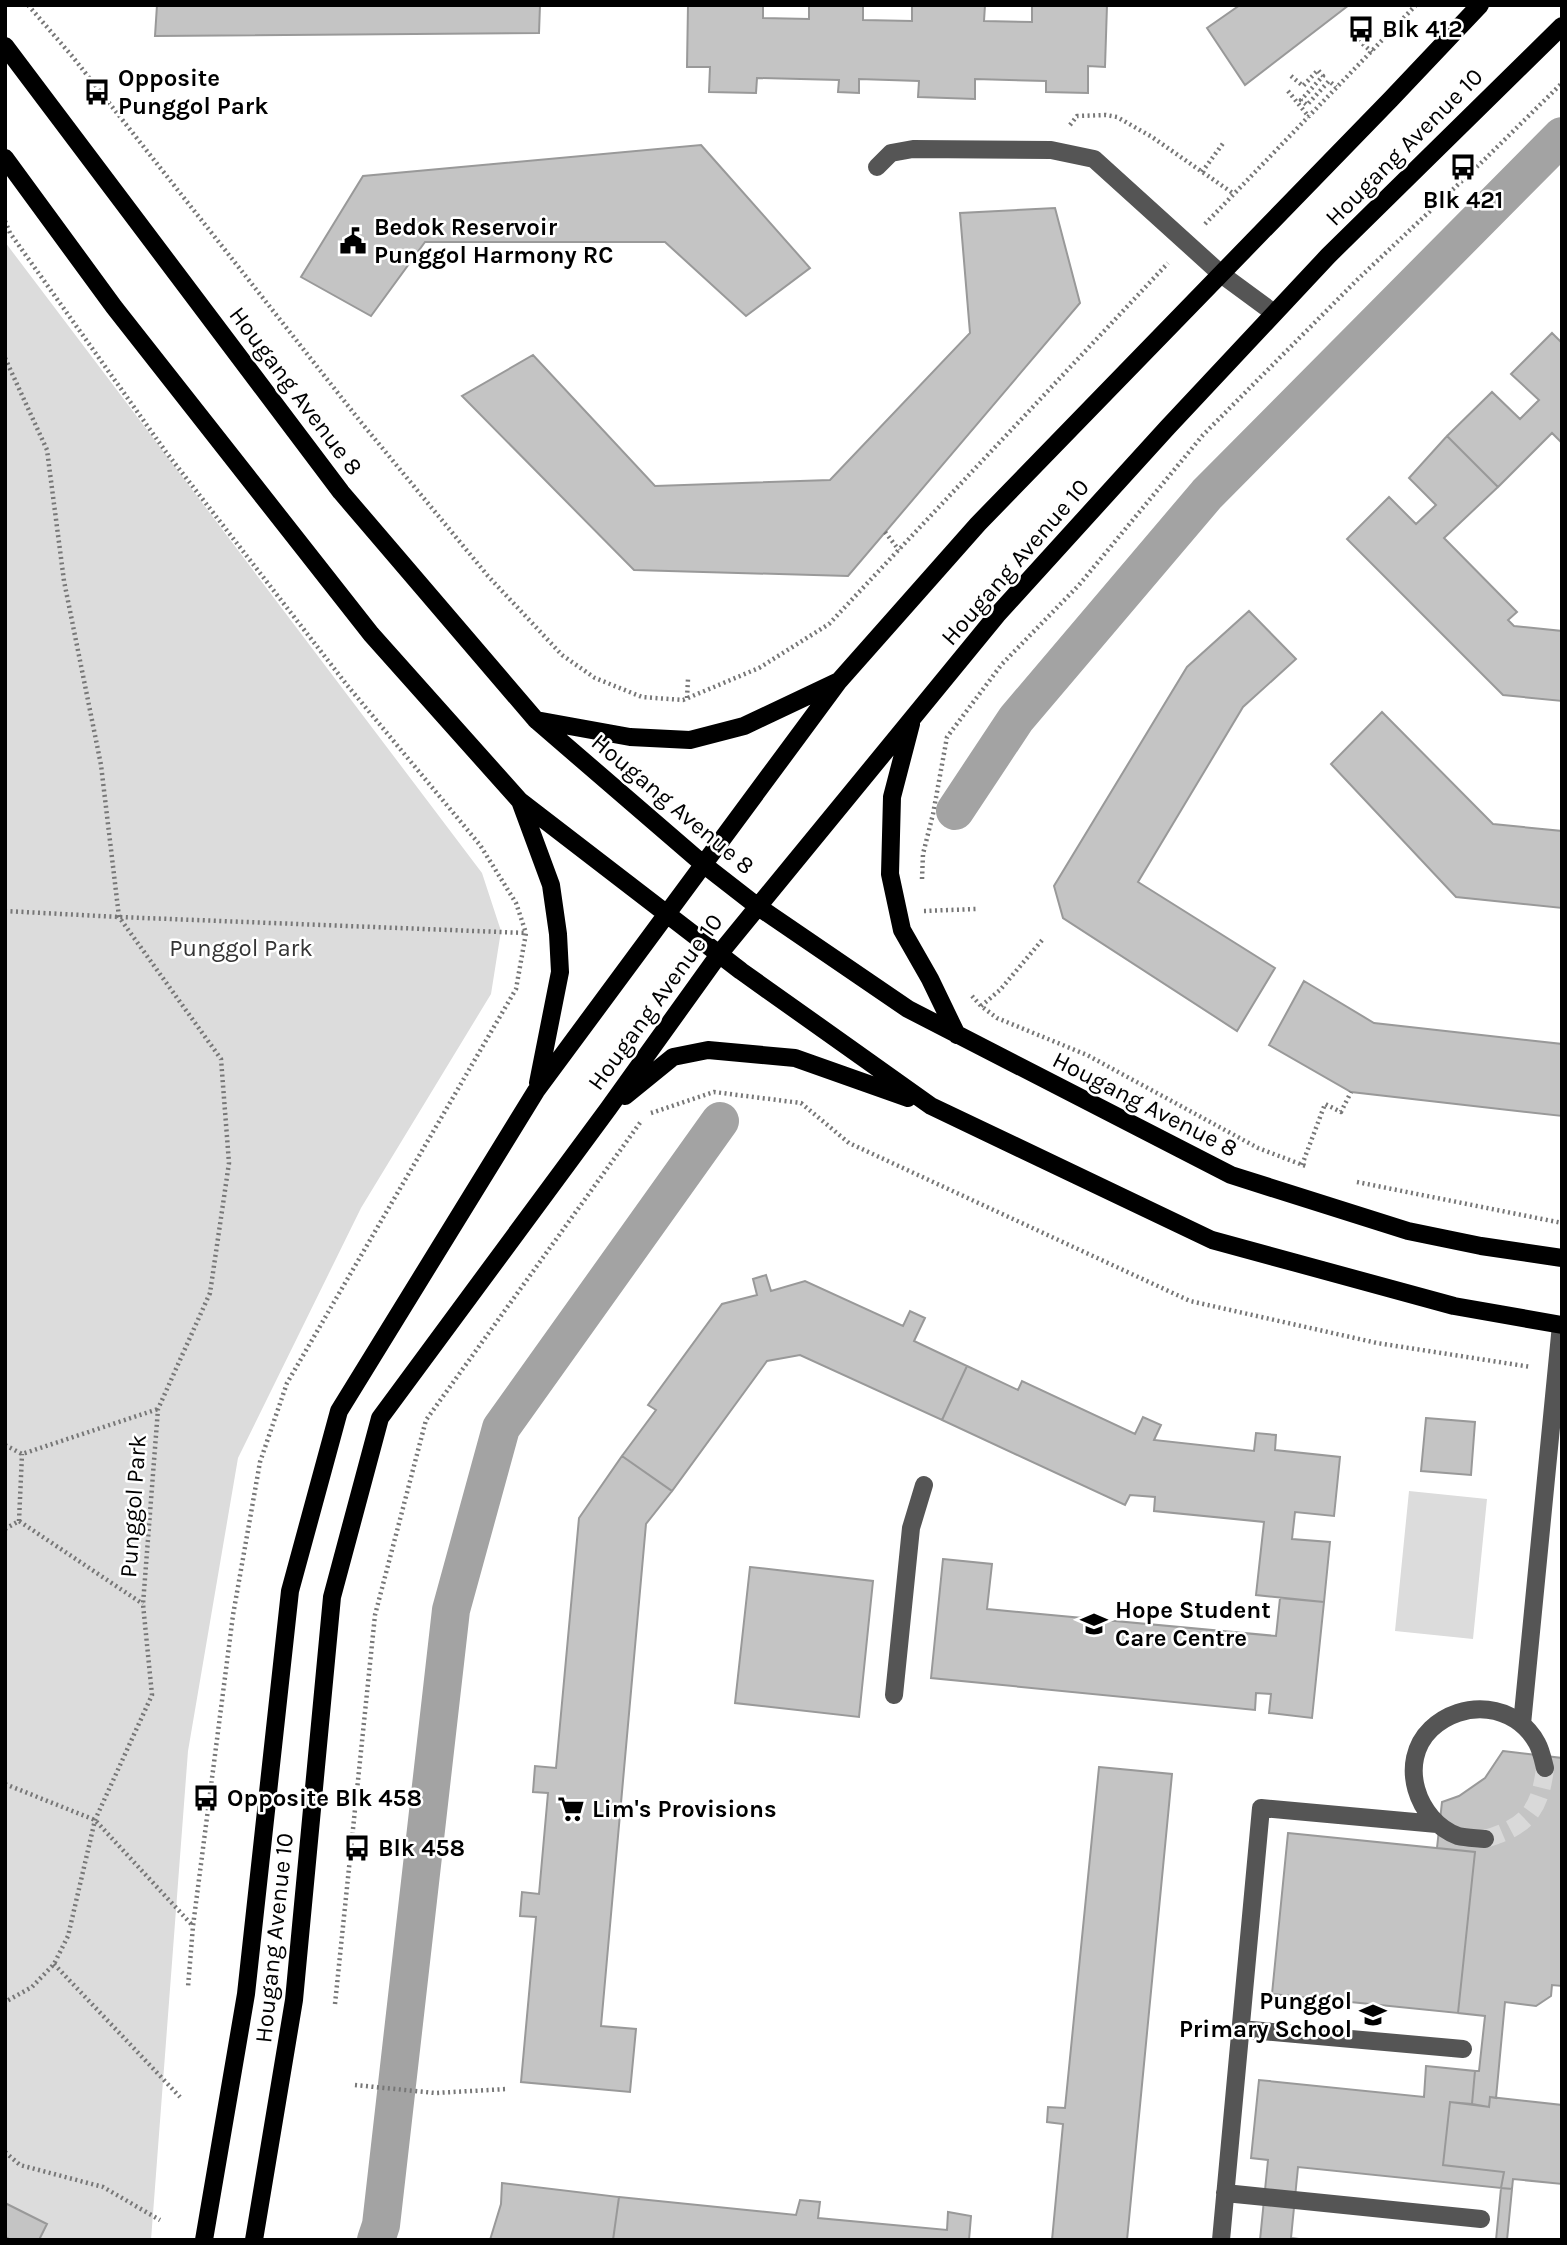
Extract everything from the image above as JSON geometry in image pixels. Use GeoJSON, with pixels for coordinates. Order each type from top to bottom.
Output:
{"type":"FeatureCollection","features":[{"type":"Feature","properties":{"kind":"main road","name":"Hougang Avenue 10"},"geometry":{"type":"LineString","coordinates":[[204,2240],[246,1994],[290,1591],[339,1410],[536,1091],[839,681],[978,524],[1480,5]]}},
{"type":"Feature","properties":{"kind":"main road","name":"Hougang Avenue 10"},"geometry":{"type":"LineString","coordinates":[[254,2240],[294,2000],[332,1597],[380,1418],[720,953],[997,615],[1337,246],[1562,26]]}},
{"type":"Feature","properties":{"kind":"main road","name":"Hougang Avenue 8"},"geometry":{"type":"LineString","coordinates":[[5,46],[341,492],[536,720],[703,864],[757,906],[908,1009],[1231,1175],[1408,1231],[1481,1246],[1562,1258]]}},
{"type":"Feature","properties":{"kind":"main road"},"geometry":{"type":"LineString","coordinates":[[5,158],[114,307],[371,634],[520,801],[752,979],[931,1106]]}},
{"type":"Feature","properties":{"kind":"main road"},"geometry":{"type":"LineString","coordinates":[[536,720],[630,737],[690,740],[744,726],[839,681]]}},
{"type":"Feature","properties":{"kind":"main road"},"geometry":{"type":"LineString","coordinates":[[913,716],[892,797],[890,874],[902,929],[957,1035]]}},
{"type":"Feature","properties":{"kind":"main road"},"geometry":{"type":"LineString","coordinates":[[520,801],[551,884],[558,934],[560,972],[536,1091]]}},
{"type":"Feature","properties":{"kind":"main road"},"geometry":{"type":"LineString","coordinates":[[608,1109],[673,1057],[708,1050],[795,1058],[931,1106],[1212,1240],[1454,1306],[1561,1325]]}},
{"type":"Feature","properties":{"kind":"lane"},"geometry":{"type":"LineString","coordinates":[[877,167],[891,153],[913,149],[1051,150],[1094,159],[1221,274],[1274,313]]}},
{"type":"Feature","properties":{"kind":"lane"},"geometry":{"type":"LineString","coordinates":[[1522,1724],[1561,1325]]}},
{"type":"Feature","properties":{"kind":"lane"},"geometry":{"type":"LineString","coordinates":[[894,1695],[911,1528],[924,1485]]}},
{"type":"Feature","properties":{"kind":"lane"},"geometry":{"type":"LineString","coordinates":[[1485,1839],[1459,1836],[1437,1824],[1421,1804],[1413,1779],[1416,1754],[1429,1731],[1449,1715],[1474,1708],[1499,1711],[1522,1724],[1538,1744],[1545,1768]]}},
{"type":"Feature","properties":{"kind":"lane"},"geometry":{"type":"LineString","coordinates":[[1221,2240],[1261,1808],[1437,1824]]}},
{"type":"Feature","properties":{"kind":"lane"},"geometry":{"type":"LineString","coordinates":[[1240,2029],[1463,2049]]}},
{"type":"Feature","properties":{"kind":"lane"},"geometry":{"type":"LineString","coordinates":[[1225,2193],[1481,2219]]}},
{"type":"Feature","properties":{"kind":"path"},"geometry":{"type":"LineString","coordinates":[[28,5],[72,56],[437,514],[488,576],[562,655],[596,678],[642,697],[687,698],[759,668],[829,624],[1187,243],[1416,5]]}},
{"type":"Feature","properties":{"kind":"path"},"geometry":{"type":"LineString","coordinates":[[1350,33],[1372,51]]}},
{"type":"Feature","properties":{"kind":"path"},"geometry":{"type":"LineString","coordinates":[[1291,76],[1303,86],[1318,70],[1324,76],[1301,100],[1307,105],[1329,81],[1336,88]]}},
{"type":"Feature","properties":{"kind":"path"},"geometry":{"type":"LineString","coordinates":[[922,882],[923,854],[947,737],[1002,664],[1079,585],[1203,435],[1358,279],[1562,83]]}},
{"type":"Feature","properties":{"kind":"path"},"geometry":{"type":"LineString","coordinates":[[1288,91],[1309,117]]}},
{"type":"Feature","properties":{"kind":"path"},"geometry":{"type":"LineString","coordinates":[[1051,150],[1077,116],[1117,117],[1152,137],[1234,194]]}},
{"type":"Feature","properties":{"kind":"path"},"geometry":{"type":"LineString","coordinates":[[1202,172],[1224,142]]}},
{"type":"Feature","properties":{"kind":"path"},"geometry":{"type":"LineString","coordinates":[[5,221],[10,233],[166,452],[347,685],[480,845],[516,903],[526,933],[119,918],[5,911]]}},
{"type":"Feature","properties":{"kind":"path"},"geometry":{"type":"LineString","coordinates":[[5,239],[10,233]]}},
{"type":"Feature","properties":{"kind":"path","name":"Punggol Park"},"geometry":{"type":"LineString","coordinates":[[5,358],[47,450],[64,582],[101,765],[119,918],[221,1059],[229,1163],[210,1293],[158,1409],[143,1604],[152,1695],[95,1820],[68,1936],[54,1964],[32,1987],[5,2002]]}},
{"type":"Feature","properties":{"kind":"path"},"geometry":{"type":"LineString","coordinates":[[885,532],[899,550]]}},
{"type":"Feature","properties":{"kind":"path"},"geometry":{"type":"LineString","coordinates":[[687,698],[688,679]]}},
{"type":"Feature","properties":{"kind":"path"},"geometry":{"type":"LineString","coordinates":[[922,903],[926,918]]}},
{"type":"Feature","properties":{"kind":"path"},"geometry":{"type":"LineString","coordinates":[[924,911],[976,909]]}},
{"type":"Feature","properties":{"kind":"path"},"geometry":{"type":"LineString","coordinates":[[981,1006],[1000,990],[1043,939]]}},
{"type":"Feature","properties":{"kind":"path"},"geometry":{"type":"LineString","coordinates":[[963,986],[981,1006],[997,1018],[1087,1055],[1258,1148],[1314,1169]]}},
{"type":"Feature","properties":{"kind":"path"},"geometry":{"type":"LineString","coordinates":[[335,2004],[375,1615],[426,1420],[646,1114],[714,1092],[801,1103],[849,1143],[1190,1301],[1377,1343],[1556,1371]]}},
{"type":"Feature","properties":{"kind":"path"},"geometry":{"type":"LineString","coordinates":[[1303,1165],[1325,1104],[1341,1112],[1351,1092]]}},
{"type":"Feature","properties":{"kind":"path"},"geometry":{"type":"LineString","coordinates":[[1350,1181],[1562,1223]]}},
{"type":"Feature","properties":{"kind":"path"},"geometry":{"type":"LineString","coordinates":[[5,1445],[22,1454],[158,1409]]}},
{"type":"Feature","properties":{"kind":"path"},"geometry":{"type":"LineString","coordinates":[[19,1521],[22,1454]]}},
{"type":"Feature","properties":{"kind":"path"},"geometry":{"type":"LineString","coordinates":[[19,1521],[143,1604]]}},
{"type":"Feature","properties":{"kind":"path"},"geometry":{"type":"LineString","coordinates":[[5,1529],[19,1521]]}},
{"type":"Feature","properties":{"kind":"path"},"geometry":{"type":"LineString","coordinates":[[5,1784],[95,1820],[193,1926]]}},
{"type":"Feature","properties":{"kind":"path"},"geometry":{"type":"LineString","coordinates":[[54,1964],[180,2097]]}},
{"type":"Feature","properties":{"kind":"path"},"geometry":{"type":"LineString","coordinates":[[355,2085],[435,2093],[507,2089]]}},
{"type":"Feature","properties":{"kind":"path"},"geometry":{"type":"LineString","coordinates":[[5,2152],[20,2165],[103,2187],[160,2220]]}},
{"type":"Feature","properties":{"kind":"green space","name":"Punggol Park"},"geometry":{"type":"Polygon","coordinates":[[[5,242],[482,873],[501,931],[491,994],[361,1208],[238,1458],[188,1751],[151,2240],[5,2240],[5,242]]]}},
{"type":"Feature","properties":{"kind":"green space"},"geometry":{"type":"Polygon","coordinates":[[[1409,1491],[1487,1499],[1473,1639],[1395,1631],[1409,1491]]]}},
{"type":"Feature","properties":{"kind":"building"},"geometry":{"type":"Polygon","coordinates":[[[157,5],[540,5],[539,33],[155,36],[157,5]]]}},
{"type":"Feature","properties":{"kind":"building"},"geometry":{"type":"Polygon","coordinates":[[[688,5],[763,5],[763,18],[809,19],[809,5],[863,5],[863,20],[912,21],[912,5],[985,5],[984,21],[1032,22],[1032,5],[1107,5],[1105,67],[1088,66],[1088,93],[1046,92],[1046,81],[975,79],[975,99],[918,97],[919,81],[859,79],[859,93],[838,92],[839,80],[757,78],[756,93],[709,92],[710,67],[687,67],[688,5]]]}},
{"type":"Feature","properties":{"kind":"building"},"geometry":{"type":"Polygon","coordinates":[[[1240,5],[1349,5],[1245,85],[1207,28],[1240,5]]]}},
{"type":"Feature","properties":{"kind":"building"},"geometry":{"type":"Polygon","coordinates":[[[701,145],[810,268],[746,316],[665,242],[425,242],[371,316],[301,277],[363,176],[701,145]]]}},
{"type":"Feature","properties":{"kind":"building"},"geometry":{"type":"Polygon","coordinates":[[[1055,208],[1080,303],[848,576],[634,570],[462,396],[533,355],[655,486],[830,480],[970,333],[960,213],[1055,208]]]}},
{"type":"Feature","properties":{"kind":"building"},"geometry":{"type":"Polygon","coordinates":[[[1552,333],[1562,343],[1562,443],[1552,433],[1498,487],[1447,436],[1492,392],[1520,419],[1539,400],[1511,374],[1552,333]]]}},
{"type":"Feature","properties":{"kind":"building"},"geometry":{"type":"Polygon","coordinates":[[[1447,436],[1498,487],[1444,538],[1517,612],[1508,620],[1514,626],[1562,631],[1562,701],[1503,695],[1347,539],[1389,497],[1416,524],[1436,505],[1409,478],[1447,436]]]}},
{"type":"Feature","properties":{"kind":"building"},"geometry":{"type":"Polygon","coordinates":[[[1249,611],[1296,659],[1243,707],[1138,882],[1275,968],[1237,1031],[1063,918],[1054,886],[1187,667],[1249,611]]]}},
{"type":"Feature","properties":{"kind":"building"},"geometry":{"type":"Polygon","coordinates":[[[1382,712],[1493,824],[1562,831],[1562,908],[1456,897],[1331,764],[1382,712]]]}},
{"type":"Feature","properties":{"kind":"building"},"geometry":{"type":"Polygon","coordinates":[[[1304,981],[1374,1023],[1562,1044],[1562,1116],[1351,1092],[1269,1045],[1304,981]]]}},
{"type":"Feature","properties":{"kind":"building"},"geometry":{"type":"Polygon","coordinates":[[[766,1275],[771,1291],[805,1281],[903,1326],[910,1311],[925,1318],[914,1341],[967,1366],[942,1420],[800,1355],[767,1361],[672,1491],[622,1456],[656,1410],[648,1405],[722,1304],[757,1295],[753,1279],[766,1275]]]}},
{"type":"Feature","properties":{"kind":"building"},"geometry":{"type":"Polygon","coordinates":[[[967,1366],[1018,1390],[1022,1381],[1135,1434],[1143,1417],[1161,1425],[1154,1440],[1254,1451],[1256,1433],[1276,1435],[1275,1450],[1340,1457],[1334,1516],[1295,1512],[1292,1539],[1330,1542],[1324,1602],[1256,1595],[1264,1522],[1154,1511],[1155,1497],[1130,1495],[1125,1505],[942,1420],[967,1366]]]}},
{"type":"Feature","properties":{"kind":"building"},"geometry":{"type":"Polygon","coordinates":[[[1426,1418],[1475,1422],[1471,1475],[1421,1471],[1426,1418]]]}},
{"type":"Feature","properties":{"kind":"building"},"geometry":{"type":"Polygon","coordinates":[[[622,1456],[672,1491],[646,1524],[601,2026],[636,2029],[630,2092],[521,2082],[536,1917],[520,1916],[522,1892],[539,1894],[548,1793],[533,1792],[535,1766],[556,1768],[579,1518],[622,1456]]]}},
{"type":"Feature","properties":{"kind":"building"},"geometry":{"type":"Polygon","coordinates":[[[943,1559],[992,1564],[987,1609],[1276,1636],[1280,1598],[1324,1602],[1312,1718],[1269,1713],[1271,1694],[1256,1693],[1255,1710],[931,1678],[943,1559]]]}},
{"type":"Feature","properties":{"kind":"building"},"geometry":{"type":"Polygon","coordinates":[[[750,1567],[873,1581],[859,1717],[735,1703],[750,1567]]]}},
{"type":"Feature","properties":{"kind":"building"},"geometry":{"type":"Polygon","coordinates":[[[1503,1751],[1562,1758],[1562,1986],[1552,1985],[1551,1996],[1536,2006],[1505,2002],[1496,2098],[1490,2097],[1489,2107],[1472,2104],[1475,2071],[1479,2071],[1485,2016],[1458,2013],[1475,1852],[1437,1848],[1442,1802],[1459,1796],[1485,1778],[1503,1751]]]}},
{"type":"Feature","properties":{"kind":"building"},"geometry":{"type":"Polygon","coordinates":[[[1099,1767],[1172,1774],[1127,2240],[1052,2240],[1063,2124],[1047,2122],[1048,2107],[1065,2108],[1099,1767]]]}},
{"type":"Feature","properties":{"kind":"building"},"geometry":{"type":"Polygon","coordinates":[[[1288,1833],[1475,1852],[1458,2013],[1272,1994],[1288,1833]]]}},
{"type":"Feature","properties":{"kind":"building"},"geometry":{"type":"Polygon","coordinates":[[[1426,2066],[1475,2071],[1472,2104],[1450,2102],[1443,2165],[1504,2172],[1501,2188],[1298,2167],[1291,2238],[1307,2240],[1260,2240],[1268,2160],[1251,2158],[1259,2080],[1424,2097],[1426,2066]]]}},
{"type":"Feature","properties":{"kind":"building"},"geometry":{"type":"Polygon","coordinates":[[[1490,2097],[1562,2105],[1562,2184],[1513,2179],[1512,2189],[1501,2188],[1504,2172],[1443,2165],[1450,2102],[1489,2107],[1490,2097]]]}},
{"type":"Feature","properties":{"kind":"building"},"geometry":{"type":"Polygon","coordinates":[[[502,2183],[619,2197],[613,2240],[490,2240],[501,2204],[502,2183]]]}},
{"type":"Feature","properties":{"kind":"building"},"geometry":{"type":"Polygon","coordinates":[[[1501,2188],[1512,2189],[1507,2240],[1496,2240],[1501,2188]]]}},
{"type":"Feature","properties":{"kind":"building"},"geometry":{"type":"Polygon","coordinates":[[[619,2197],[796,2215],[800,2200],[820,2202],[818,2218],[947,2230],[948,2212],[971,2216],[969,2240],[613,2240],[619,2197]]]}},
{"type":"Feature","properties":{"kind":"building"},"geometry":{"type":"Polygon","coordinates":[[[5,2203],[47,2224],[39,2240],[11,2240],[5,2237],[5,2203]]]}},
{"type":"Feature","properties":{"kind":"waterway"},"geometry":{"type":"LineString","coordinates":[[955,811],[1016,719],[1207,494],[1562,136]]}},
{"type":"Feature","properties":{"kind":"waterway"},"geometry":{"type":"LineString","coordinates":[[376,2240],[381,2225],[451,1610],[501,1428],[720,1121]]}},
{"type":"Feature","properties":{"kind":"tunnel"},"geometry":{"type":"LineString","coordinates":[[1485,1839],[1511,1829],[1528,1815],[1539,1796],[1545,1768]]}},
{"type":"Feature","properties":{"kind":"place","name":"Blk 412"},"geometry":{"type":"Point","coordinates":[1361,29]}},
{"type":"Feature","properties":{"kind":"place","name":"Opposite Punggol Park"},"geometry":{"type":"Point","coordinates":[97,92]}},
{"type":"Feature","properties":{"kind":"place","name":"Blk 421"},"geometry":{"type":"Point","coordinates":[1463,167]}},
{"type":"Feature","properties":{"kind":"place","name":"Bedok Reservoir Punggol Harmony RC"},"geometry":{"type":"Point","coordinates":[353,241]}},
{"type":"Feature","properties":{"kind":"place","name":"Hope Student Care Centre"},"geometry":{"type":"Point","coordinates":[1094,1624]}},
{"type":"Feature","properties":{"kind":"place","name":"Opposite Blk 458"},"geometry":{"type":"Point","coordinates":[206,1798]}},
{"type":"Feature","properties":{"kind":"place","name":"Lim's Provisions"},"geometry":{"type":"Point","coordinates":[571,1809]}},
{"type":"Feature","properties":{"kind":"place","name":"Blk 458"},"geometry":{"type":"Point","coordinates":[357,1848]}},
{"type":"Feature","properties":{"kind":"place","name":"Punggol Primary School"},"geometry":{"type":"Point","coordinates":[1373,2015]}}]}
